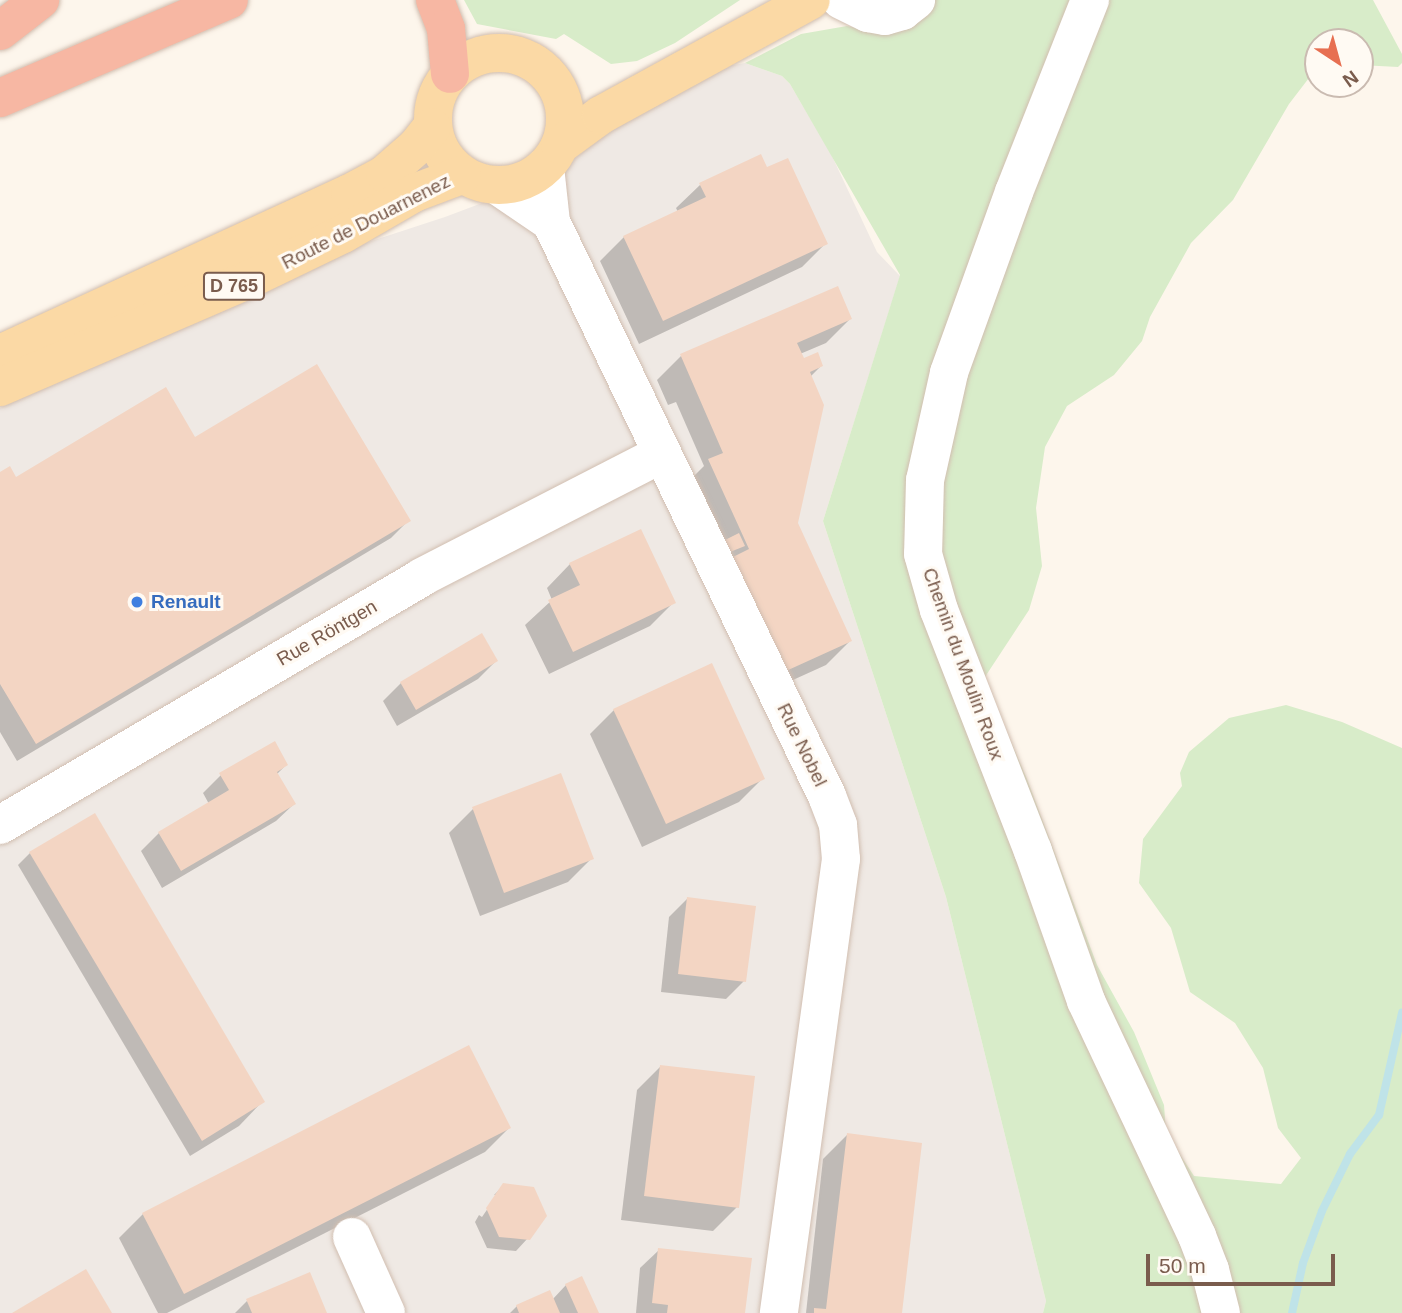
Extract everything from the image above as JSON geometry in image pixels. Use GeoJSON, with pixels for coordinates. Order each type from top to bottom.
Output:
{"type":"FeatureCollection","features":[{"type":"Feature","properties":{"kind":"highway"},"geometry":{"type":"LineString","coordinates":[[0,32],[40,0]]}},
{"type":"Feature","properties":{"kind":"highway"},"geometry":{"type":"LineString","coordinates":[[0,98],[229,0]]}},
{"type":"Feature","properties":{"kind":"highway"},"geometry":{"type":"LineString","coordinates":[[435,0],[446,29],[450,74]]}},
{"type":"Feature","properties":{"kind":"main road"},"geometry":{"type":"LineString","coordinates":[[554,82],[595,87],[625,77],[677,50],[757,0]]}},
{"type":"Feature","properties":{"kind":"main road"},"geometry":{"type":"LineString","coordinates":[[552,156],[565,124],[563,102],[554,82],[540,67],[523,57],[504,53],[484,54],[465,61],[450,74],[435,99],[432,127],[438,146],[447,162],[462,175],[479,183],[498,186],[531,177],[601,114],[811,0]]}},
{"type":"Feature","properties":{"kind":"main road","name":"Route de Douarnenez"},"geometry":{"type":"LineString","coordinates":[[0,355],[386,174],[417,146],[432,127]]}},
{"type":"Feature","properties":{"kind":"main road","name":"Route de Douarnenez"},"geometry":{"type":"LineString","coordinates":[[0,387],[250,279],[343,234],[414,193],[462,175]]}},
{"type":"Feature","properties":{"kind":"street"},"geometry":{"type":"LineString","coordinates":[[841,0],[857,9],[885,16],[902,11],[916,0]]}},
{"type":"Feature","properties":{"kind":"street","name":"Chemin du Moulin Roux"},"geometry":{"type":"LineString","coordinates":[[1090,0],[1023,167],[950,373],[925,480],[923,554],[939,610],[1033,851],[1086,1001],[1197,1236],[1210,1269],[1221,1313]]}},
{"type":"Feature","properties":{"kind":"street","name":"Rue Nobel"},"geometry":{"type":"LineString","coordinates":[[552,156],[551,222],[827,796],[841,840],[841,859],[779,1313]]}},
{"type":"Feature","properties":{"kind":"street"},"geometry":{"type":"LineString","coordinates":[[498,186],[551,222]]}},
{"type":"Feature","properties":{"kind":"street","name":"Rue Röntgen"},"geometry":{"type":"LineString","coordinates":[[0,825],[422,577],[661,454]]}},
{"type":"Feature","properties":{"kind":"street"},"geometry":{"type":"LineString","coordinates":[[352,1237],[386,1313]]}},
{"type":"Feature","properties":{"kind":"shaded area"},"geometry":{"type":"Polygon","coordinates":[[[745,63],[782,76],[790,84],[831,154],[877,252],[900,276],[823,521],[946,897],[1046,1301],[1043,1313],[0,1313],[0,408],[292,267],[445,217],[562,173],[601,131],[712,69],[745,63]]]}},
{"type":"Feature","properties":{"kind":"green space"},"geometry":{"type":"Polygon","coordinates":[[[464,0],[740,0],[675,43],[637,61],[611,64],[564,34],[556,39],[477,24],[464,0]]]}},
{"type":"Feature","properties":{"kind":"green space"},"geometry":{"type":"Polygon","coordinates":[[[933,0],[1373,0],[1402,54],[1402,63],[1398,67],[1374,66],[1374,28],[1304,28],[1304,84],[1289,104],[1233,200],[1191,243],[1150,317],[1142,341],[1114,375],[1067,406],[1045,447],[1036,508],[1042,566],[1029,610],[981,683],[999,714],[1027,779],[1097,965],[1134,1032],[1164,1105],[1166,1133],[1194,1176],[1281,1184],[1301,1158],[1278,1128],[1263,1068],[1235,1023],[1190,992],[1171,928],[1139,883],[1143,839],[1182,786],[1180,773],[1189,752],[1229,718],[1286,705],[1342,722],[1402,748],[1402,1313],[1043,1313],[1046,1301],[946,897],[823,521],[900,275],[790,84],[782,76],[745,63],[801,34],[847,26],[869,30],[933,0]]]}},
{"type":"Feature","properties":{"kind":"building"},"geometry":{"type":"Polygon","coordinates":[[[761,154],[767,167],[788,158],[828,244],[663,321],[623,236],[706,197],[699,183],[761,154]]]}},
{"type":"Feature","properties":{"kind":"building"},"geometry":{"type":"Polygon","coordinates":[[[838,286],[852,319],[797,343],[804,358],[818,352],[823,366],[810,372],[824,405],[798,523],[852,641],[786,671],[733,557],[749,549],[708,459],[723,453],[680,354],[838,286]]]}},
{"type":"Feature","properties":{"kind":"building","name":"Renault"},"geometry":{"type":"Polygon","coordinates":[[[317,364],[411,521],[36,744],[0,684],[0,472],[10,466],[16,477],[166,387],[195,437],[317,364]]]}},
{"type":"Feature","properties":{"kind":"building"},"geometry":{"type":"Polygon","coordinates":[[[641,529],[676,603],[573,652],[548,600],[580,585],[569,563],[641,529]]]}},
{"type":"Feature","properties":{"kind":"building"},"geometry":{"type":"Polygon","coordinates":[[[739,533],[745,546],[730,552],[725,540],[739,533]]]}},
{"type":"Feature","properties":{"kind":"building"},"geometry":{"type":"Polygon","coordinates":[[[482,633],[498,661],[416,710],[400,682],[482,633]]]}},
{"type":"Feature","properties":{"kind":"building"},"geometry":{"type":"Polygon","coordinates":[[[712,663],[765,779],[666,824],[613,709],[712,663]]]}},
{"type":"Feature","properties":{"kind":"building"},"geometry":{"type":"Polygon","coordinates":[[[275,741],[288,765],[277,772],[296,804],[181,871],[158,832],[229,790],[219,773],[275,741]]]}},
{"type":"Feature","properties":{"kind":"building"},"geometry":{"type":"Polygon","coordinates":[[[561,773],[594,859],[504,893],[472,807],[561,773]]]}},
{"type":"Feature","properties":{"kind":"building"},"geometry":{"type":"Polygon","coordinates":[[[95,813],[265,1102],[202,1141],[29,852],[95,813]]]}},
{"type":"Feature","properties":{"kind":"building"},"geometry":{"type":"Polygon","coordinates":[[[687,897],[756,906],[746,982],[678,974],[687,897]]]}},
{"type":"Feature","properties":{"kind":"building"},"geometry":{"type":"Polygon","coordinates":[[[469,1045],[511,1128],[184,1294],[142,1213],[469,1045]]]}},
{"type":"Feature","properties":{"kind":"building"},"geometry":{"type":"Polygon","coordinates":[[[660,1065],[755,1076],[739,1208],[644,1196],[660,1065]]]}},
{"type":"Feature","properties":{"kind":"building"},"geometry":{"type":"Polygon","coordinates":[[[847,1133],[922,1143],[902,1313],[814,1313],[814,1308],[826,1309],[847,1133]]]}},
{"type":"Feature","properties":{"kind":"building"},"geometry":{"type":"Polygon","coordinates":[[[503,1183],[534,1187],[547,1216],[530,1240],[499,1237],[486,1208],[503,1183]]]}},
{"type":"Feature","properties":{"kind":"building"},"geometry":{"type":"Polygon","coordinates":[[[658,1248],[752,1258],[745,1313],[667,1313],[668,1305],[652,1303],[658,1248]]]}},
{"type":"Feature","properties":{"kind":"building"},"geometry":{"type":"Polygon","coordinates":[[[86,1269],[112,1313],[12,1313],[86,1269]]]}},
{"type":"Feature","properties":{"kind":"building"},"geometry":{"type":"Polygon","coordinates":[[[310,1272],[327,1313],[252,1313],[246,1299],[310,1272]]]}},
{"type":"Feature","properties":{"kind":"building"},"geometry":{"type":"Polygon","coordinates":[[[582,1276],[599,1313],[578,1313],[565,1284],[582,1276]]]}},
{"type":"Feature","properties":{"kind":"building"},"geometry":{"type":"Polygon","coordinates":[[[550,1290],[560,1313],[519,1313],[516,1305],[550,1290]]]}},
{"type":"Feature","properties":{"kind":"waterway"},"geometry":{"type":"LineString","coordinates":[[1292,1313],[1303,1263],[1322,1211],[1350,1154],[1379,1115],[1402,1013]]}},
{"type":"Feature","properties":{"kind":"place","name":"Renault"},"geometry":{"type":"Point","coordinates":[137,602]}}]}
